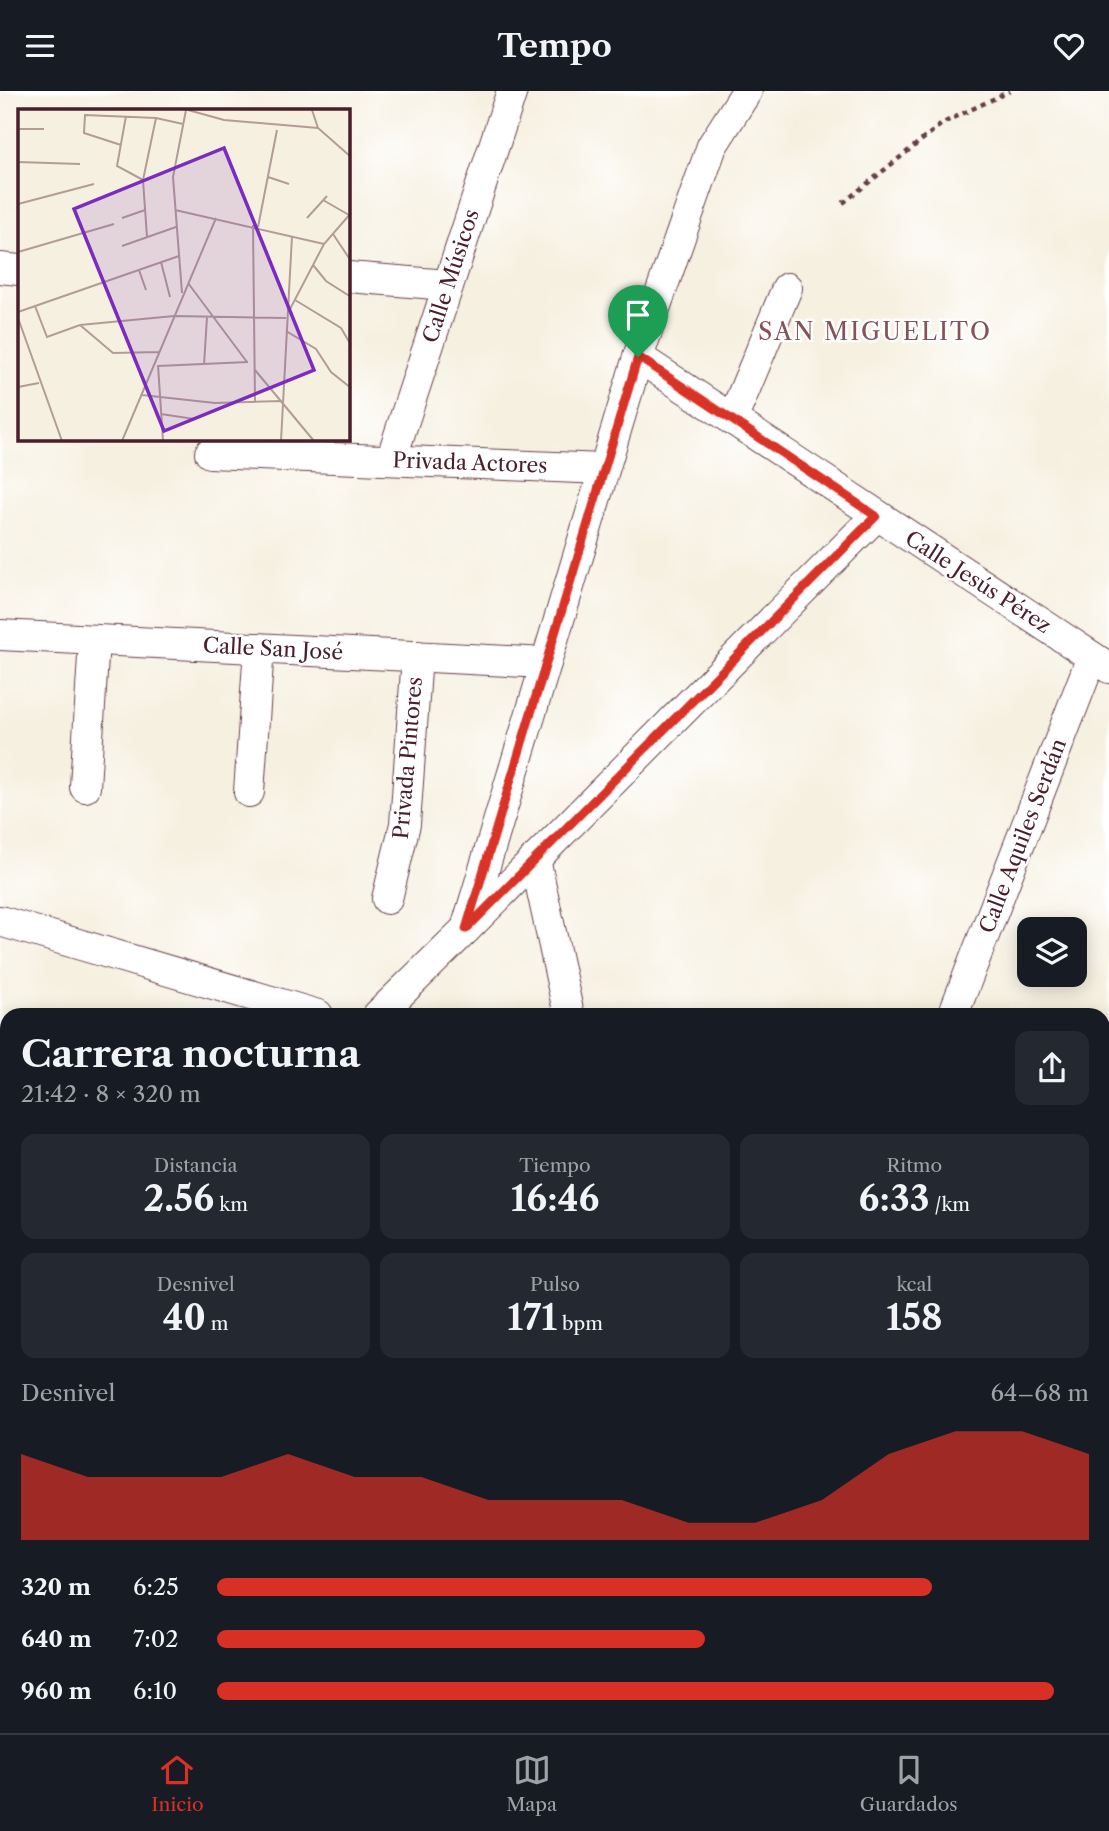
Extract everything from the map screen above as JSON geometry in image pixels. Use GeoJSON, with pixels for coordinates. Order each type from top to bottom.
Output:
{"type":"FeatureCollection","features":[{"type":"Feature","properties":{"kind":"street","name":"Calle Músicos"},"geometry":{"type":"LineString","coordinates":[[391,460],[512,91]]}},
{"type":"Feature","properties":{"kind":"street"},"geometry":{"type":"LineString","coordinates":[[466,929],[638,357],[712,146],[747,91]]}},
{"type":"Feature","properties":{"kind":"street"},"geometry":{"type":"LineString","coordinates":[[0,268],[18,270]]}},
{"type":"Feature","properties":{"kind":"street"},"geometry":{"type":"LineString","coordinates":[[350,278],[448,285]]}},
{"type":"Feature","properties":{"kind":"street"},"geometry":{"type":"LineString","coordinates":[[732,420],[787,288]]}},
{"type":"Feature","properties":{"kind":"street","name":"Calle Jesús Pérez"},"geometry":{"type":"LineString","coordinates":[[638,357],[1100,662]]}},
{"type":"Feature","properties":{"kind":"street","name":"Privada Actores"},"geometry":{"type":"LineString","coordinates":[[210,453],[604,469]]}},
{"type":"Feature","properties":{"kind":"street"},"geometry":{"type":"LineString","coordinates":[[385,1008],[876,516]]}},
{"type":"Feature","properties":{"kind":"street","name":"Calle San José"},"geometry":{"type":"LineString","coordinates":[[0,635],[546,663]]}},
{"type":"Feature","properties":{"kind":"street"},"geometry":{"type":"LineString","coordinates":[[85,787],[94,640]]}},
{"type":"Feature","properties":{"kind":"street"},"geometry":{"type":"LineString","coordinates":[[249,792],[259,648]]}},
{"type":"Feature","properties":{"kind":"street","name":"Privada Pintores"},"geometry":{"type":"LineString","coordinates":[[387,899],[405,824],[417,656]]}},
{"type":"Feature","properties":{"kind":"street","name":"Calle Aquiles Serdán"},"geometry":{"type":"LineString","coordinates":[[956,1008],[1100,662]]}},
{"type":"Feature","properties":{"kind":"street"},"geometry":{"type":"LineString","coordinates":[[536,859],[568,1008]]}},
{"type":"Feature","properties":{"kind":"street"},"geometry":{"type":"LineString","coordinates":[[0,921],[294,1008]]}},
{"type":"Feature","properties":{"kind":"path"},"geometry":{"type":"LineString","coordinates":[[843,203],[943,123],[1010,91]]}},
{"type":"Feature","properties":{"kind":"district","name":"SAN MIGUELITO"},"geometry":{"type":"Point","coordinates":[875,332]}},
{"type":"Feature","properties":{"kind":"route"},"geometry":{"type":"LineString","coordinates":[[638,357],[876,516],[466,929],[604,469],[638,357]]}}]}
